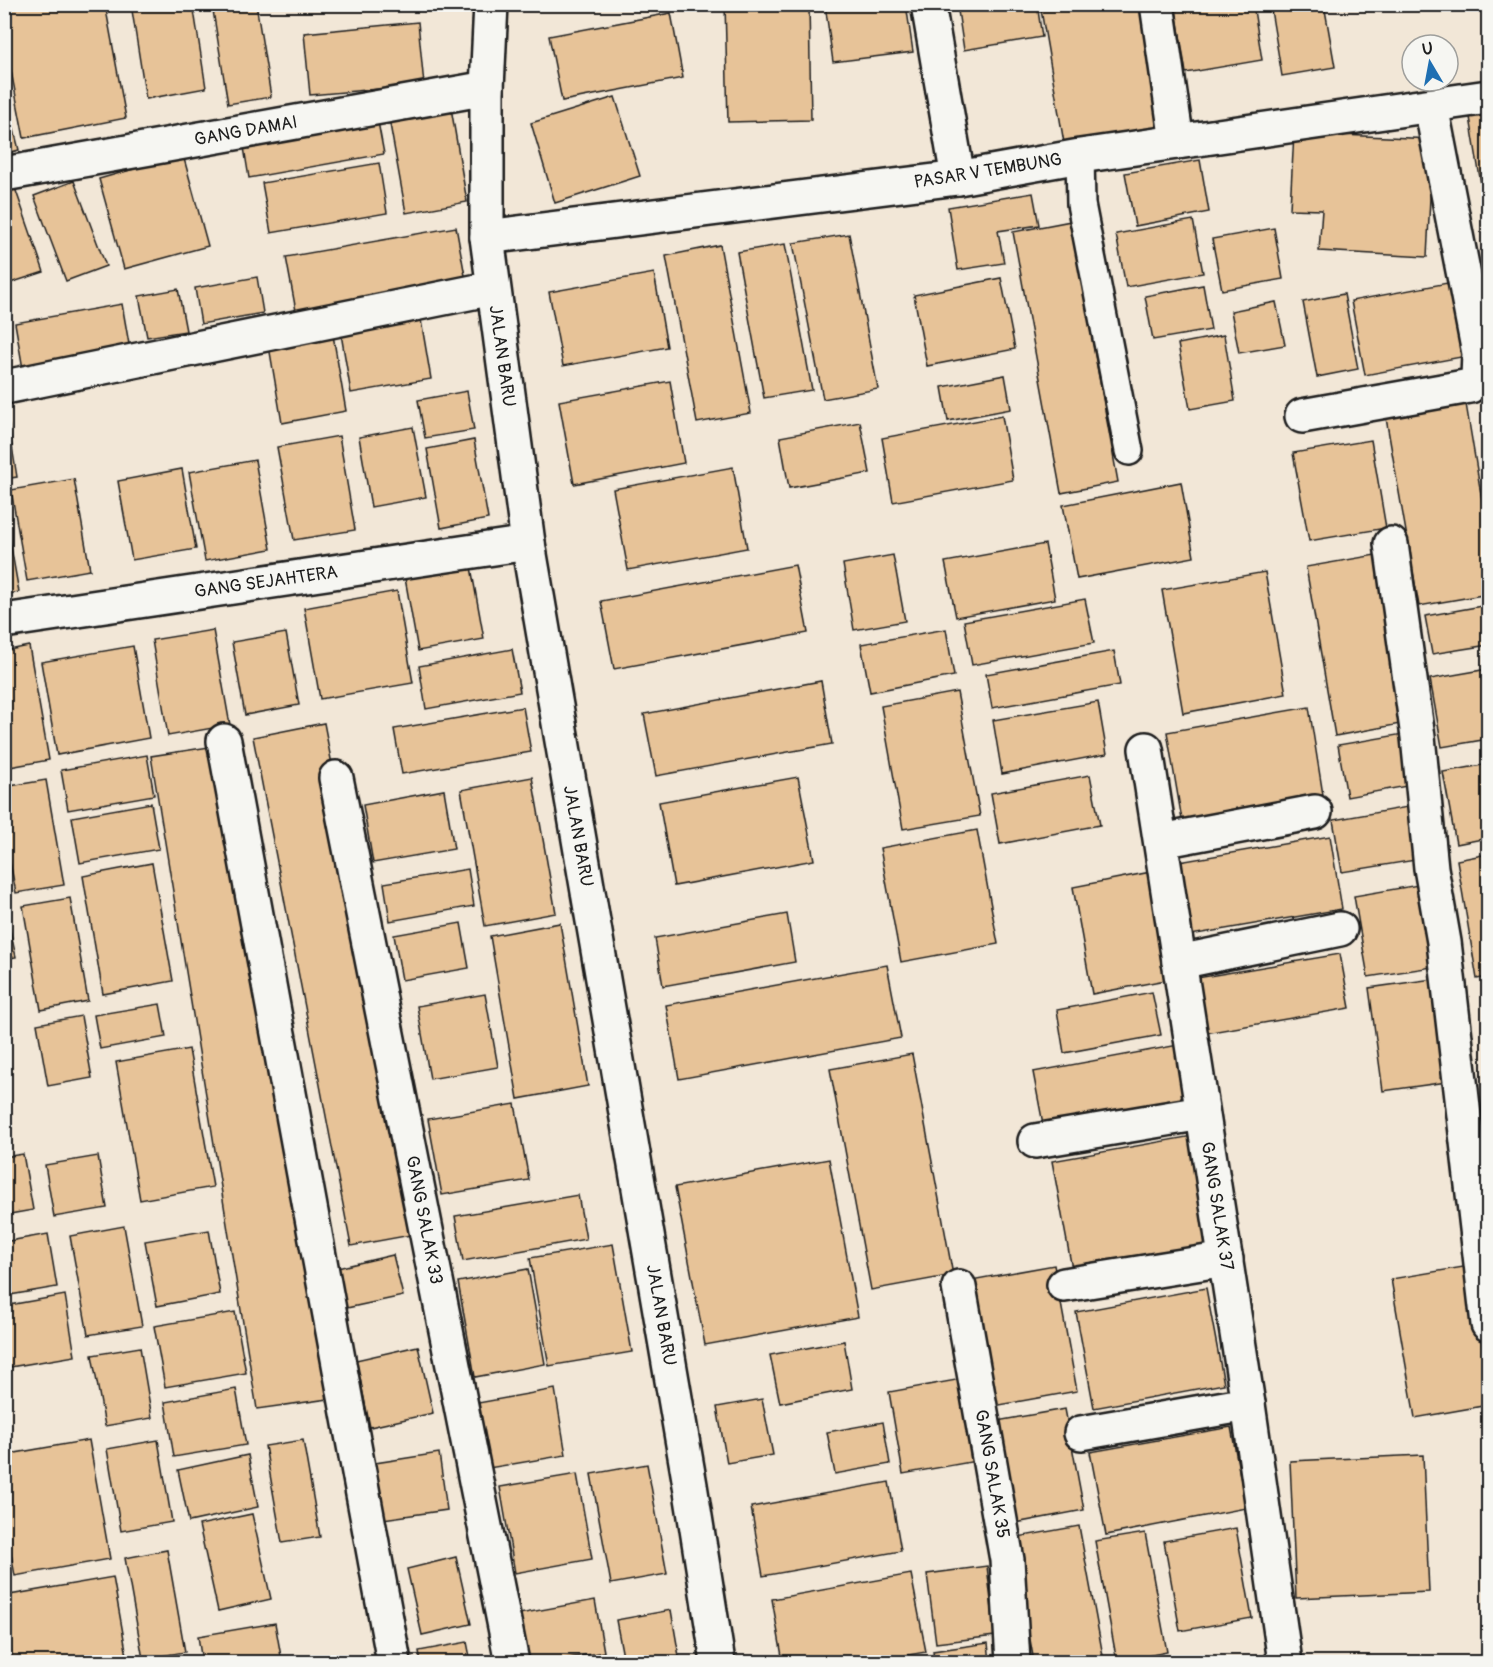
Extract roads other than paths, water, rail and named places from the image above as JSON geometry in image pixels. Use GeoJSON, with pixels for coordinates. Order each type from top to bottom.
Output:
{"type":"FeatureCollection","features":[{"type":"Feature","properties":{"kind":"street","name":"JALAN BARU"},"geometry":{"type":"LineString","coordinates":[[491,4],[487,88],[487,237],[493,288],[528,543],[690,1485],[718,1662]]}},
{"type":"Feature","properties":{"kind":"street"},"geometry":{"type":"LineString","coordinates":[[928,4],[958,178]]}},
{"type":"Feature","properties":{"kind":"street"},"geometry":{"type":"LineString","coordinates":[[1157,4],[1177,142]]}},
{"type":"Feature","properties":{"kind":"street","name":"GANG DAMAI"},"geometry":{"type":"LineString","coordinates":[[4,174],[487,88]]}},
{"type":"Feature","properties":{"kind":"street","name":"PASAR V TEMBUNG"},"geometry":{"type":"LineString","coordinates":[[487,237],[958,178],[1080,156],[1488,98]]}},
{"type":"Feature","properties":{"kind":"street"},"geometry":{"type":"LineString","coordinates":[[1302,416],[1470,386],[1478,378],[1479,353],[1431,106]]}},
{"type":"Feature","properties":{"kind":"street"},"geometry":{"type":"LineString","coordinates":[[5,387],[493,288]]}},
{"type":"Feature","properties":{"kind":"street","name":"GANG SEJAHTERA"},"geometry":{"type":"LineString","coordinates":[[4,621],[528,543]]}},
{"type":"Feature","properties":{"kind":"street"},"geometry":{"type":"LineString","coordinates":[[1391,544],[1418,737],[1431,868],[1444,942],[1488,1324]]}},
{"type":"Feature","properties":{"kind":"street"},"geometry":{"type":"LineString","coordinates":[[224,741],[394,1662]]}},
{"type":"Feature","properties":{"kind":"street","name":"GANG SALAK 37"},"geometry":{"type":"LineString","coordinates":[[1146,749],[1226,1259],[1285,1662]]}},
{"type":"Feature","properties":{"kind":"street","name":"GANG SALAK 33"},"geometry":{"type":"LineString","coordinates":[[336,778],[512,1662]]}},
{"type":"Feature","properties":{"kind":"street"},"geometry":{"type":"LineString","coordinates":[[1161,841],[1315,812]]}},
{"type":"Feature","properties":{"kind":"street"},"geometry":{"type":"LineString","coordinates":[[1179,962],[1340,929]]}},
{"type":"Feature","properties":{"kind":"street"},"geometry":{"type":"LineString","coordinates":[[1035,1141],[1202,1113]]}},
{"type":"Feature","properties":{"kind":"street"},"geometry":{"type":"LineString","coordinates":[[1064,1286],[1226,1259]]}},
{"type":"Feature","properties":{"kind":"street","name":"GANG SALAK 35"},"geometry":{"type":"LineString","coordinates":[[959,1287],[1007,1560],[1013,1662]]}},
{"type":"Feature","properties":{"kind":"street"},"geometry":{"type":"LineString","coordinates":[[1081,1433],[1248,1404]]}},
{"type":"Feature","properties":{"kind":"lane"},"geometry":{"type":"LineString","coordinates":[[1080,156],[1081,204],[1130,451]]}}]}
